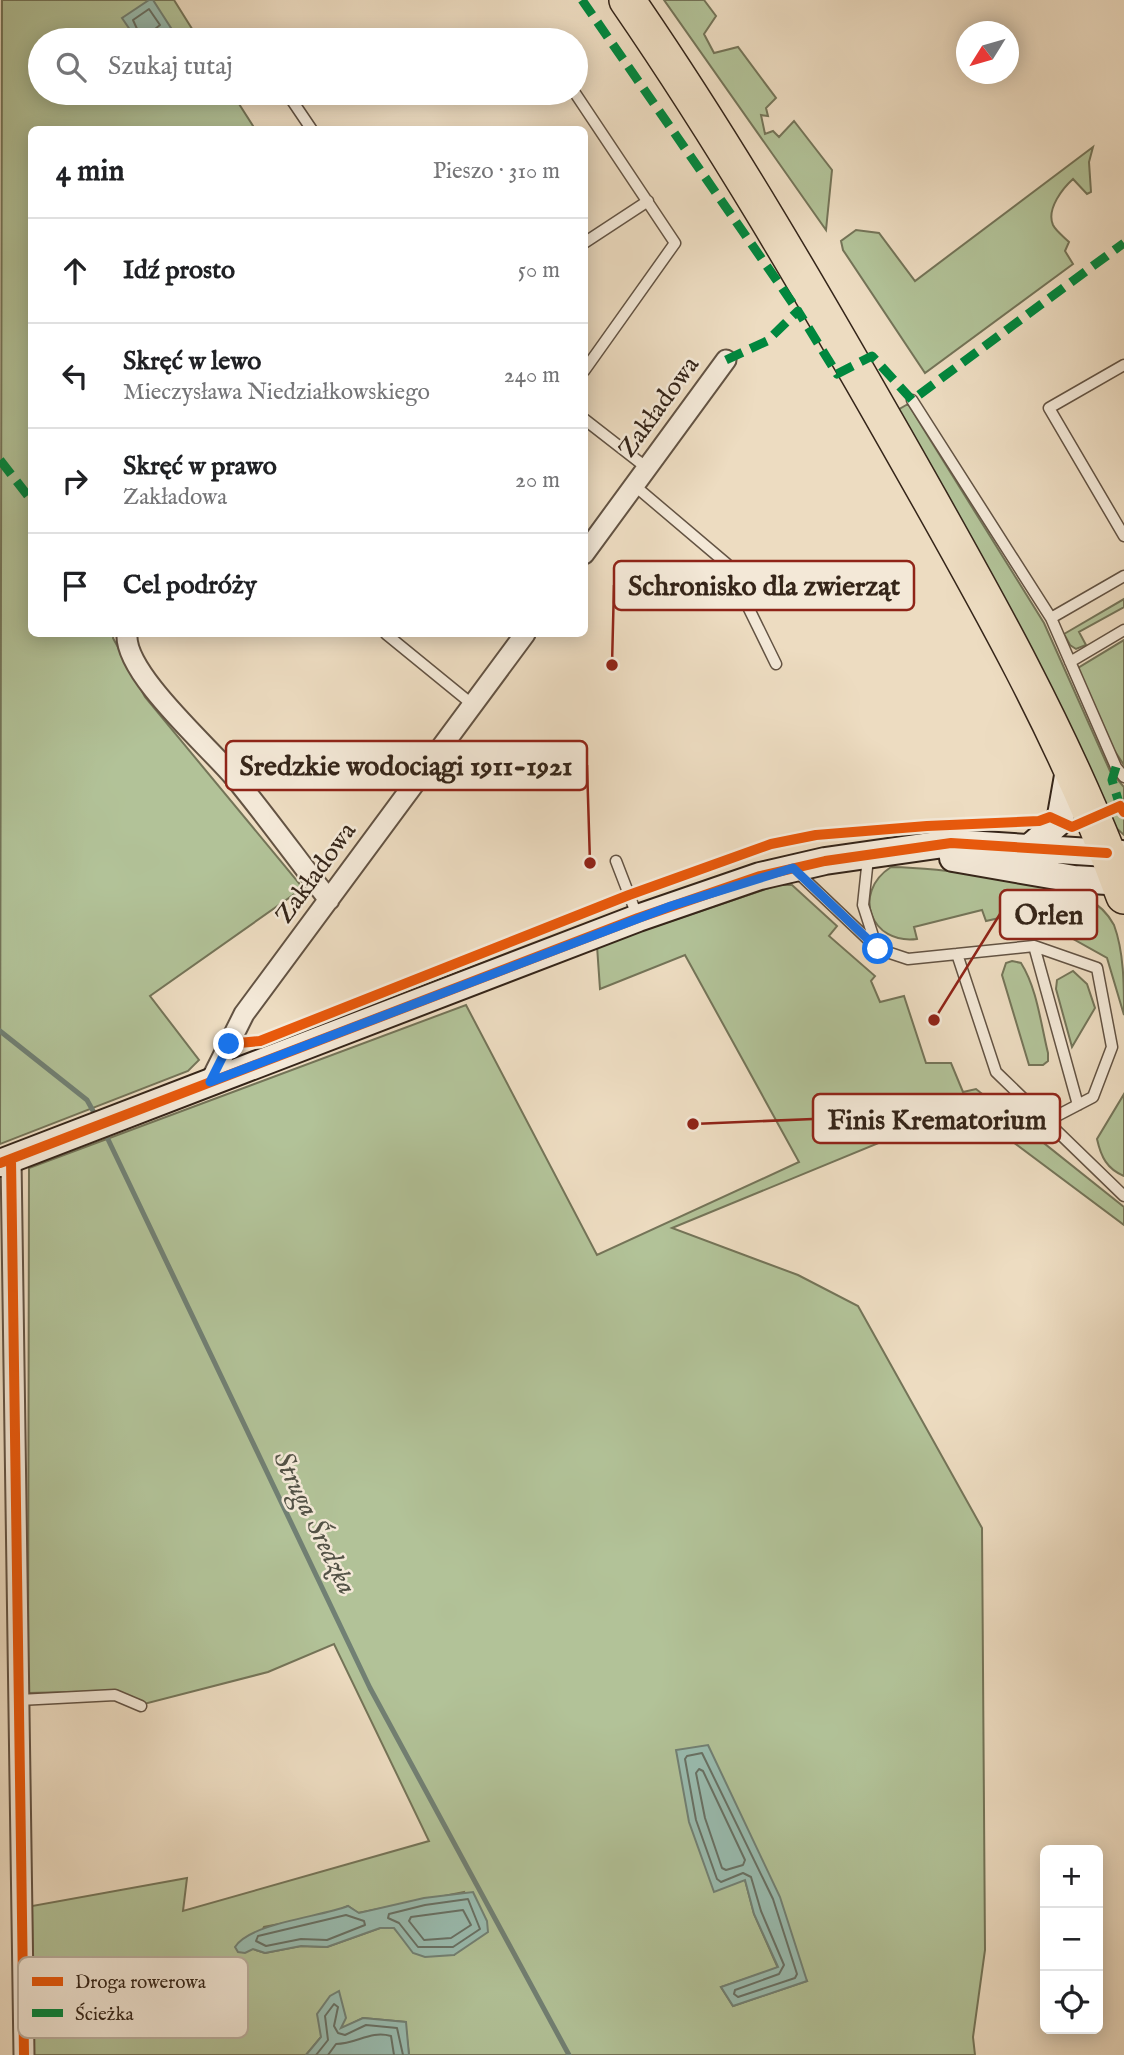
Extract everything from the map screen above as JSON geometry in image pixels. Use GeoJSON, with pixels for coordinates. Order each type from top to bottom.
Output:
{"type":"FeatureCollection","features":[{"type":"Feature","properties":{"kind":"highway"},"geometry":{"type":"LineString","coordinates":[[627,0],[749,187],[860,377],[1022,670],[1120,874]]}},
{"type":"Feature","properties":{"kind":"street","name":"Zakładowa"},"geometry":{"type":"LineString","coordinates":[[588,549],[726,360]]}},
{"type":"Feature","properties":{"kind":"street"},"geometry":{"type":"LineString","coordinates":[[127,637],[126,644],[156,693],[233,776],[329,900]]}},
{"type":"Feature","properties":{"kind":"street","name":"Zakładowa"},"geometry":{"type":"LineString","coordinates":[[210,1082],[244,1014],[523,637]]}},
{"type":"Feature","properties":{"kind":"street"},"geometry":{"type":"LineString","coordinates":[[1028,849],[1060,821],[1069,770]]}},
{"type":"Feature","properties":{"kind":"street"},"geometry":{"type":"LineString","coordinates":[[23,1957],[15,1157],[638,918],[716,890],[793,868],[869,853],[951,843],[1028,849],[1120,874]]}},
{"type":"Feature","properties":{"kind":"street"},"geometry":{"type":"LineString","coordinates":[[902,849],[1074,879],[1120,874]]}},
{"type":"Feature","properties":{"kind":"lane"},"geometry":{"type":"LineString","coordinates":[[295,105],[310,126]]}},
{"type":"Feature","properties":{"kind":"lane"},"geometry":{"type":"LineString","coordinates":[[583,105],[676,243],[588,364]]}},
{"type":"Feature","properties":{"kind":"lane"},"geometry":{"type":"LineString","coordinates":[[588,240],[648,201]]}},
{"type":"Feature","properties":{"kind":"lane"},"geometry":{"type":"LineString","coordinates":[[1124,365],[1049,408],[1124,536]]}},
{"type":"Feature","properties":{"kind":"lane"},"geometry":{"type":"LineString","coordinates":[[912,400],[1051,618],[1116,767],[1124,778]]}},
{"type":"Feature","properties":{"kind":"lane"},"geometry":{"type":"LineString","coordinates":[[588,422],[648,468]]}},
{"type":"Feature","properties":{"kind":"lane"},"geometry":{"type":"LineString","coordinates":[[635,486],[727,564],[776,664]]}},
{"type":"Feature","properties":{"kind":"lane"},"geometry":{"type":"LineString","coordinates":[[1051,618],[1124,576]]}},
{"type":"Feature","properties":{"kind":"lane"},"geometry":{"type":"LineString","coordinates":[[1070,662],[1124,631]]}},
{"type":"Feature","properties":{"kind":"lane"},"geometry":{"type":"LineString","coordinates":[[390,637],[472,705]]}},
{"type":"Feature","properties":{"kind":"lane"},"geometry":{"type":"LineString","coordinates":[[869,853],[863,905],[868,927],[878,949]]}},
{"type":"Feature","properties":{"kind":"lane"},"geometry":{"type":"LineString","coordinates":[[616,860],[638,918]]}},
{"type":"Feature","properties":{"kind":"lane"},"geometry":{"type":"LineString","coordinates":[[793,868],[878,949],[908,959],[1034,946],[1097,968],[1112,1047],[1093,1097],[1045,1122]]}},
{"type":"Feature","properties":{"kind":"lane"},"geometry":{"type":"LineString","coordinates":[[1034,946],[1078,1105]]}},
{"type":"Feature","properties":{"kind":"lane"},"geometry":{"type":"LineString","coordinates":[[957,954],[996,1072],[1045,1122],[1122,1193]]}},
{"type":"Feature","properties":{"kind":"lane"},"geometry":{"type":"LineString","coordinates":[[19,1700],[115,1695],[141,1706]]}},
{"type":"Feature","properties":{"kind":"green space"},"geometry":{"type":"Polygon","coordinates":[[[2,0],[174,0],[192,28],[28,28],[28,105],[240,105],[253,126],[28,126],[28,637],[113,637],[145,697],[303,888],[150,996],[199,1060],[188,1071],[0,1144],[2,0]]]}},
{"type":"Feature","properties":{"kind":"green space"},"geometry":{"type":"Polygon","coordinates":[[[664,0],[704,0],[716,16],[704,34],[714,53],[738,47],[776,98],[766,108],[768,116],[761,115],[765,134],[773,131],[779,137],[794,121],[832,170],[826,230],[664,0]]]}},
{"type":"Feature","properties":{"kind":"green space"},"geometry":{"type":"Polygon","coordinates":[[[1093,147],[1089,162],[1091,192],[1087,194],[1073,179],[1060,193],[1052,212],[1053,225],[1069,242],[1065,251],[1073,264],[925,373],[843,250],[841,241],[856,230],[879,233],[915,281],[1093,147]]]}},
{"type":"Feature","properties":{"kind":"green space"},"geometry":{"type":"Polygon","coordinates":[[[908,404],[1044,623],[1110,771],[1124,787],[1124,835],[1112,824],[896,411],[908,404]]]}},
{"type":"Feature","properties":{"kind":"green space"},"geometry":{"type":"Polygon","coordinates":[[[1124,599],[1124,607],[1079,632],[1086,645],[1076,649],[1070,645],[1064,634],[1124,599]]]}},
{"type":"Feature","properties":{"kind":"green space"},"geometry":{"type":"Polygon","coordinates":[[[1124,640],[1124,765],[1114,750],[1078,668],[1124,640]]]}},
{"type":"Feature","properties":{"kind":"green space"},"geometry":{"type":"Polygon","coordinates":[[[891,867],[1018,881],[1067,892],[1091,901],[1109,917],[1117,935],[1123,969],[1124,1015],[1107,958],[1030,915],[1017,914],[986,921],[982,910],[914,927],[917,939],[901,939],[888,934],[878,926],[870,903],[872,890],[879,878],[891,867]]]}},
{"type":"Feature","properties":{"kind":"green space"},"geometry":{"type":"Polygon","coordinates":[[[778,885],[792,885],[837,926],[829,936],[875,976],[871,981],[880,1002],[904,996],[926,1063],[951,1063],[963,1092],[976,1089],[1124,1207],[1124,1225],[966,1107],[672,1228],[798,1275],[858,1306],[982,1528],[985,1950],[973,2037],[975,2055],[409,2055],[405,2022],[363,2018],[341,2029],[341,2023],[321,2037],[306,2055],[33,2055],[33,2038],[248,2038],[248,1957],[32,1957],[32,1906],[187,1878],[183,1911],[429,1841],[334,1644],[268,1672],[144,1704],[116,1691],[28,1693],[29,1168],[466,1005],[597,1255],[799,1162],[685,955],[600,989],[597,946],[778,885]],[[745,1880],[754,1914],[778,1968],[721,1987],[733,2006],[807,1981],[745,1880]],[[464,1892],[358,1913],[348,1906],[327,1915],[264,1927],[253,1949],[265,1953],[301,1946],[327,1947],[380,1928],[394,1928],[419,1954],[454,1955],[464,1892]]]}},
{"type":"Feature","properties":{"kind":"green space"},"geometry":{"type":"Polygon","coordinates":[[[1006,963],[1021,963],[1035,995],[1048,1053],[1048,1061],[1043,1065],[1029,1065],[1002,975],[1006,963]]]}},
{"type":"Feature","properties":{"kind":"green space"},"geometry":{"type":"Polygon","coordinates":[[[1073,971],[1087,984],[1095,1008],[1072,1047],[1056,989],[1057,980],[1073,971]]]}},
{"type":"Feature","properties":{"kind":"green space"},"geometry":{"type":"Polygon","coordinates":[[[1124,1094],[1124,1176],[1106,1162],[1097,1139],[1124,1094]]]}},
{"type":"Feature","properties":{"kind":"water"},"geometry":{"type":"Polygon","coordinates":[[[153,0],[171,28],[129,28],[122,18],[153,0]]]}},
{"type":"Feature","properties":{"kind":"water"},"geometry":{"type":"Polygon","coordinates":[[[708,1745],[780,1897],[807,1981],[733,2006],[721,1987],[778,1967],[754,1914],[745,1880],[714,1892],[689,1822],[676,1750],[708,1745]]]}},
{"type":"Feature","properties":{"kind":"water"},"geometry":{"type":"Polygon","coordinates":[[[473,1892],[487,1921],[488,1932],[454,1955],[425,1957],[413,1953],[394,1928],[380,1928],[327,1947],[301,1946],[265,1953],[253,1949],[245,1953],[238,1952],[235,1947],[243,1939],[270,1926],[348,1906],[359,1913],[424,1898],[473,1892]]]}},
{"type":"Feature","properties":{"kind":"water"},"geometry":{"type":"Polygon","coordinates":[[[339,1991],[346,2018],[341,2028],[363,2018],[406,2022],[409,2055],[306,2055],[321,2037],[317,2014],[330,1996],[339,1991]]]}},
{"type":"Feature","properties":{"kind":"waterway","name":"Struga Średzka"},"geometry":{"type":"LineString","coordinates":[[0,1031],[87,1100],[97,1118]]}},
{"type":"Feature","properties":{"kind":"waterway","name":"Struga Średzka"},"geometry":{"type":"LineString","coordinates":[[105,1133],[370,1688],[569,2055]]}},
{"type":"Feature","properties":{"kind":"marked path"},"geometry":{"type":"LineString","coordinates":[[582,0],[798,311]]}},
{"type":"Feature","properties":{"kind":"marked path"},"geometry":{"type":"LineString","coordinates":[[726,360],[767,341],[798,311],[837,374],[872,356],[912,400],[1124,243]]}},
{"type":"Feature","properties":{"kind":"marked path"},"geometry":{"type":"LineString","coordinates":[[0,460],[28,496]]}},
{"type":"Feature","properties":{"kind":"marked path"},"geometry":{"type":"LineString","coordinates":[[1116,767],[1112,780],[1120,806]]}},
{"type":"Feature","properties":{"kind":"cycle path"},"geometry":{"type":"LineString","coordinates":[[229,1044],[260,1041],[629,895],[771,844],[816,835],[1039,821],[1050,817],[1072,827],[1120,806],[1124,812]]}},
{"type":"Feature","properties":{"kind":"cycle path"},"geometry":{"type":"LineString","coordinates":[[0,1163],[638,918],[760,876],[825,861],[951,843],[1107,853]]}},
{"type":"Feature","properties":{"kind":"cycle path"},"geometry":{"type":"LineString","coordinates":[[11,1159],[23,1957]]}},
{"type":"Feature","properties":{"kind":"cycle path"},"geometry":{"type":"LineString","coordinates":[[24,2038],[24,2055]]}},
{"type":"Feature","properties":{"kind":"place","name":"Schronisko dla zwierząt"},"geometry":{"type":"Point","coordinates":[612,665]}},
{"type":"Feature","properties":{"kind":"place","name":"Sredzkie wodociągi 1911-1921"},"geometry":{"type":"Point","coordinates":[590,863]}},
{"type":"Feature","properties":{"kind":"place","name":"Orlen"},"geometry":{"type":"Point","coordinates":[934,1020]}},
{"type":"Feature","properties":{"kind":"place","name":"Finis Krematorium"},"geometry":{"type":"Point","coordinates":[693,1124]}},
{"type":"Feature","properties":{"kind":"route"},"geometry":{"type":"LineString","coordinates":[[229,1044],[210,1082],[671,906],[760,876],[793,868],[878,949]]}}]}
